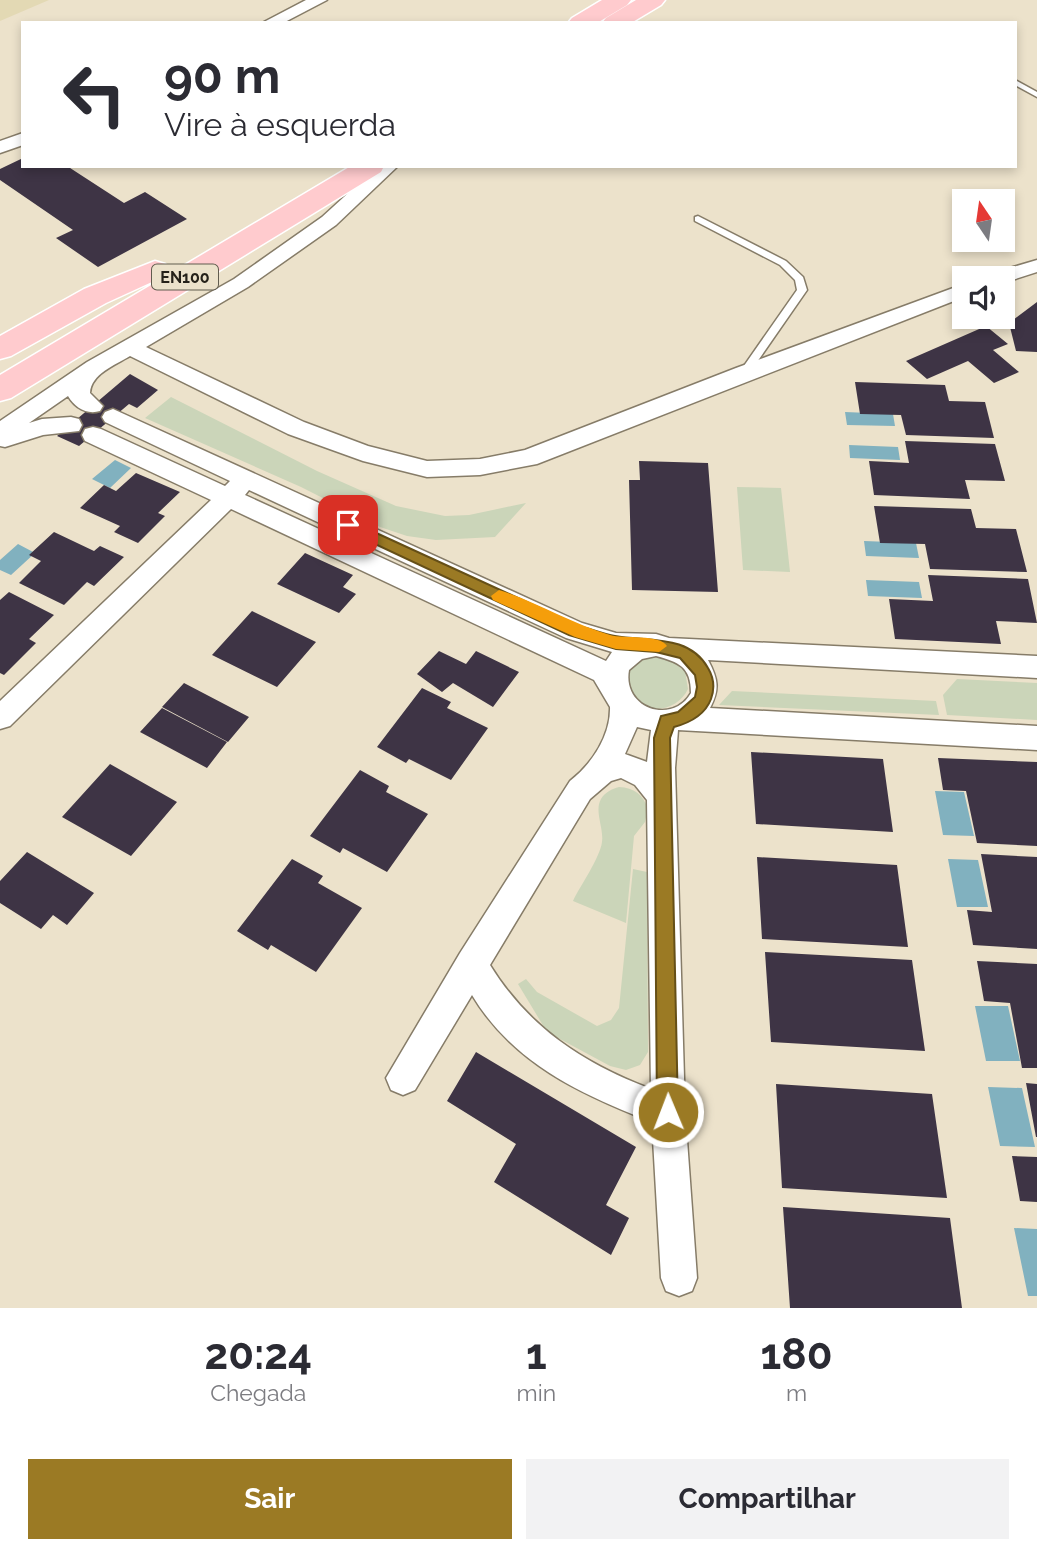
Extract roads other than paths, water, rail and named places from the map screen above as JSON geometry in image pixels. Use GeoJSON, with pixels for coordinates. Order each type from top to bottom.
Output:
{"type":"FeatureCollection","features":[{"type":"Feature","properties":{"kind":"main road"},"geometry":{"type":"LineString","coordinates":[[583,21],[619,0]]}},
{"type":"Feature","properties":{"kind":"main road"},"geometry":{"type":"LineString","coordinates":[[617,21],[653,0]]}},
{"type":"Feature","properties":{"kind":"main road","name":"EN100"},"geometry":{"type":"LineString","coordinates":[[0,362],[331,168]]}},
{"type":"Feature","properties":{"kind":"main road","name":"EN100"},"geometry":{"type":"LineString","coordinates":[[0,390],[368,168]]}},
{"type":"Feature","properties":{"kind":"main road","name":"EN100"},"geometry":{"type":"LineString","coordinates":[[0,349],[95,296],[155,270]]}},
{"type":"Feature","properties":{"kind":"street"},"geometry":{"type":"LineString","coordinates":[[274,21],[319,0]]}},
{"type":"Feature","properties":{"kind":"street"},"geometry":{"type":"LineString","coordinates":[[0,148],[21,139]]}},
{"type":"Feature","properties":{"kind":"street"},"geometry":{"type":"LineString","coordinates":[[0,432],[95,367],[241,283],[329,221],[387,168]]}},
{"type":"Feature","properties":{"kind":"street"},"geometry":{"type":"LineString","coordinates":[[1015,272],[1037,266]]}},
{"type":"Feature","properties":{"kind":"street"},"geometry":{"type":"LineString","coordinates":[[128,347],[296,428],[363,453],[427,469],[480,467],[529,458],[952,295]]}},
{"type":"Feature","properties":{"kind":"street"},"geometry":{"type":"LineString","coordinates":[[95,367],[80,381],[79,396],[103,412],[575,631],[616,643],[1037,667]]}},
{"type":"Feature","properties":{"kind":"street"},"geometry":{"type":"LineString","coordinates":[[0,442],[13,435],[42,427],[82,430],[603,673],[618,696],[644,718],[1037,738]]}},
{"type":"Feature","properties":{"kind":"street"},"geometry":{"type":"LineString","coordinates":[[0,718],[247,478]]}},
{"type":"Feature","properties":{"kind":"street"},"geometry":{"type":"LineString","coordinates":[[403,1078],[580,790],[613,750],[624,731],[614,672],[620,661],[629,653],[664,646],[685,653],[703,674],[706,687],[694,710],[675,720],[662,738],[668,1112],[679,1278]]}},
{"type":"Feature","properties":{"kind":"street"},"geometry":{"type":"LineString","coordinates":[[580,790],[603,771],[617,767],[632,768],[654,782],[663,804]]}},
{"type":"Feature","properties":{"kind":"street"},"geometry":{"type":"LineString","coordinates":[[471,964],[493,1000],[525,1038],[539,1050],[605,1088],[668,1112]]}},
{"type":"Feature","properties":{"kind":"lane"},"geometry":{"type":"LineString","coordinates":[[1017,83],[1037,95]]}},
{"type":"Feature","properties":{"kind":"lane"},"geometry":{"type":"LineString","coordinates":[[698,219],[783,262],[800,279],[802,290],[744,373]]}},
{"type":"Feature","properties":{"kind":"water"},"geometry":{"type":"Polygon","coordinates":[[[845,412],[893,414],[895,426],[847,425],[845,412]]]}},
{"type":"Feature","properties":{"kind":"water"},"geometry":{"type":"Polygon","coordinates":[[[849,445],[898,447],[900,460],[850,458],[849,445]]]}},
{"type":"Feature","properties":{"kind":"water"},"geometry":{"type":"Polygon","coordinates":[[[115,460],[131,468],[110,488],[92,479],[115,460]]]}},
{"type":"Feature","properties":{"kind":"water"},"geometry":{"type":"Polygon","coordinates":[[[864,541],[916,543],[919,558],[866,556],[864,541]]]}},
{"type":"Feature","properties":{"kind":"water"},"geometry":{"type":"Polygon","coordinates":[[[18,544],[35,553],[11,575],[0,570],[0,560],[18,544]]]}},
{"type":"Feature","properties":{"kind":"water"},"geometry":{"type":"Polygon","coordinates":[[[866,580],[919,582],[922,598],[868,596],[866,580]]]}},
{"type":"Feature","properties":{"kind":"water"},"geometry":{"type":"Polygon","coordinates":[[[935,791],[964,792],[974,836],[943,835],[935,791]]]}},
{"type":"Feature","properties":{"kind":"water"},"geometry":{"type":"Polygon","coordinates":[[[948,859],[978,860],[988,907],[957,907],[948,859]]]}},
{"type":"Feature","properties":{"kind":"water"},"geometry":{"type":"Polygon","coordinates":[[[975,1006],[1008,1006],[1020,1061],[986,1061],[975,1006]]]}},
{"type":"Feature","properties":{"kind":"water"},"geometry":{"type":"Polygon","coordinates":[[[988,1087],[1022,1088],[1035,1147],[1000,1146],[988,1087]]]}},
{"type":"Feature","properties":{"kind":"water"},"geometry":{"type":"Polygon","coordinates":[[[1014,1228],[1037,1229],[1037,1296],[1028,1296],[1014,1228]]]}}]}
